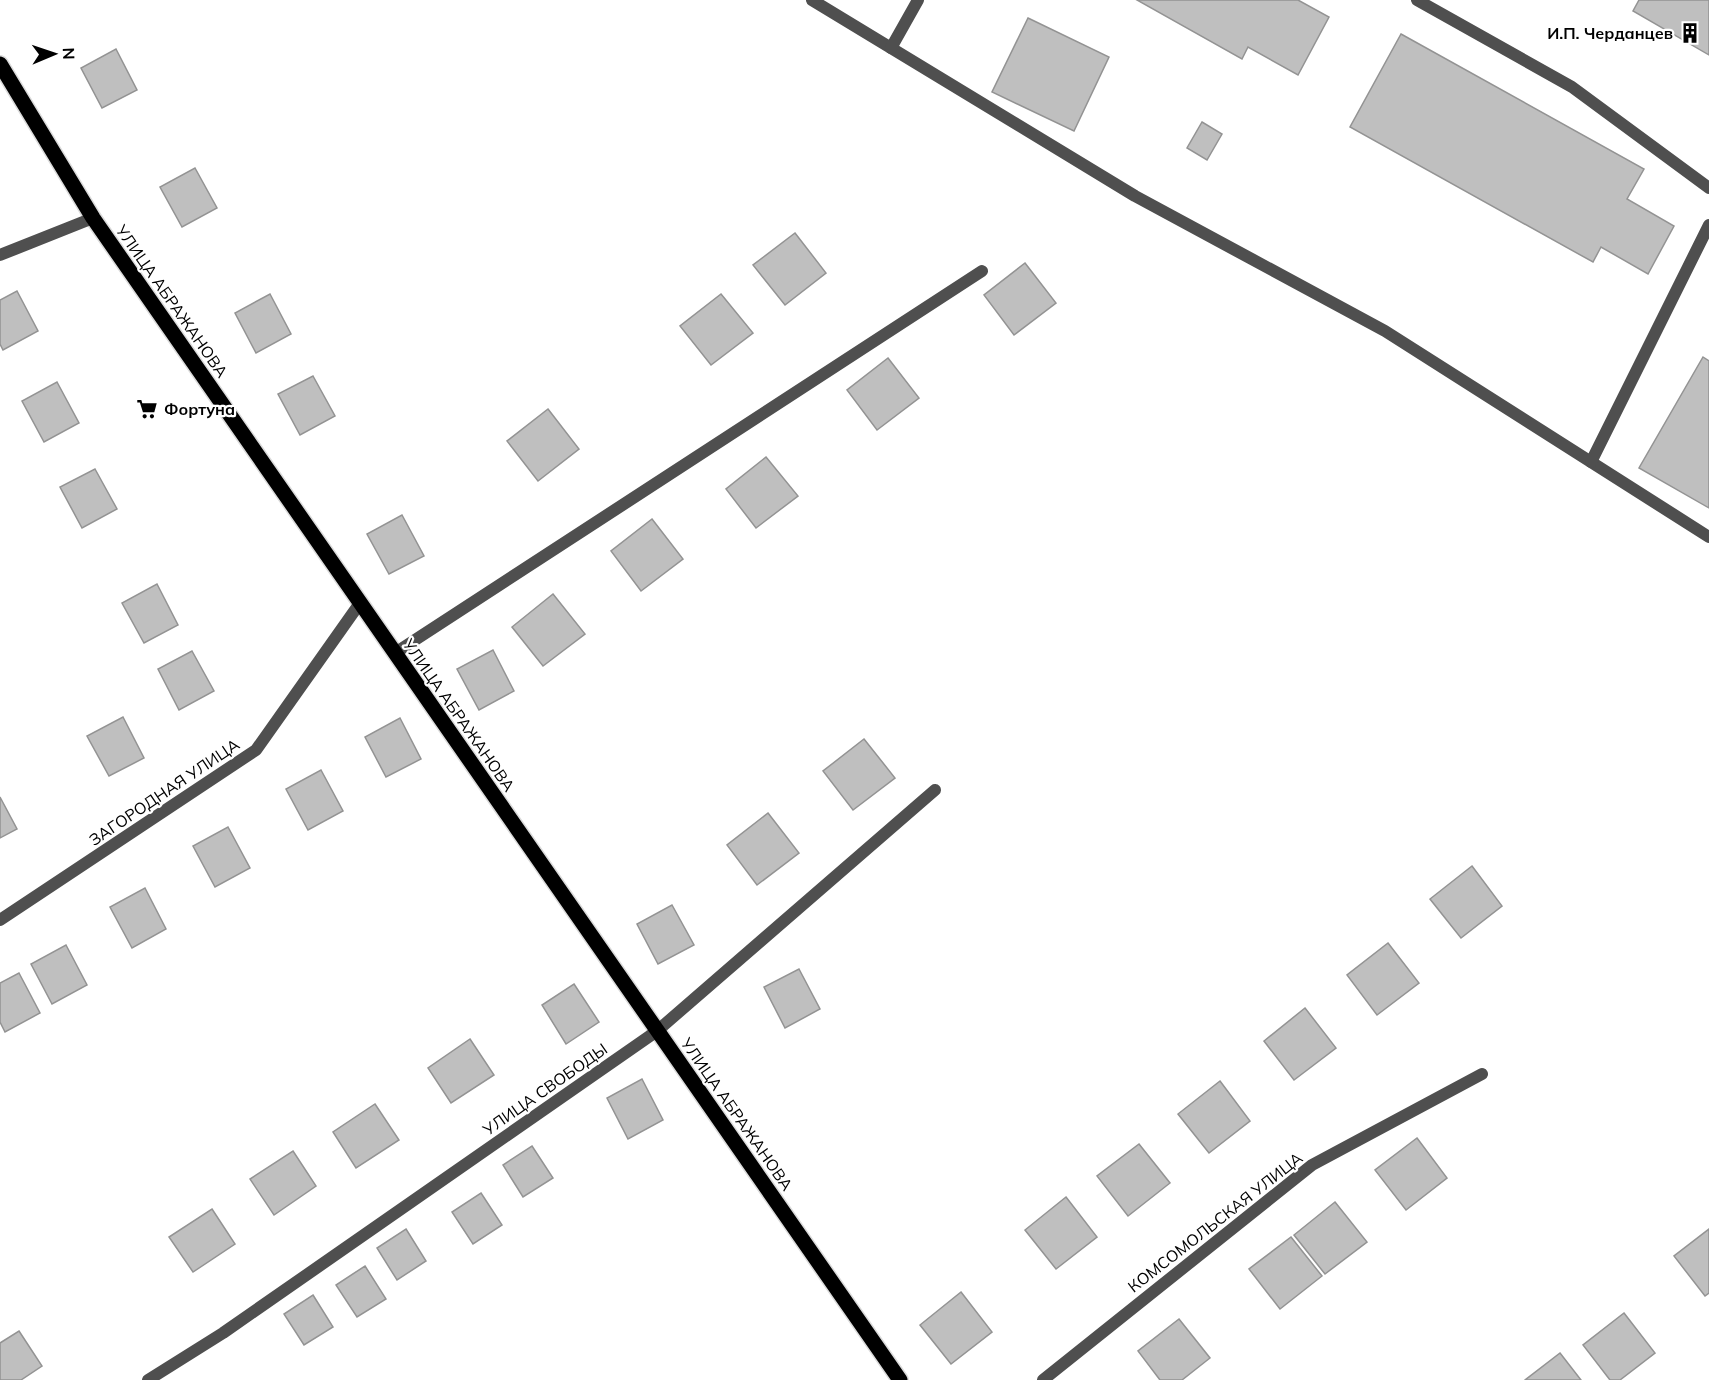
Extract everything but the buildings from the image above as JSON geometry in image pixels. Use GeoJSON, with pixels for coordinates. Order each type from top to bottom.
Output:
{"type":"FeatureCollection","features":[{"type":"Feature","properties":{"kind":"main road","name":"УЛИЦА АБРАЖАНОВА"},"geometry":{"type":"LineString","coordinates":[[0,64],[93,218],[900,1380]]}},
{"type":"Feature","properties":{"kind":"street"},"geometry":{"type":"LineString","coordinates":[[812,0],[1135,196],[1385,331],[1709,537]]}},
{"type":"Feature","properties":{"kind":"street"},"geometry":{"type":"LineString","coordinates":[[891,48],[918,0]]}},
{"type":"Feature","properties":{"kind":"street"},"geometry":{"type":"LineString","coordinates":[[1417,0],[1572,87],[1709,188]]}},
{"type":"Feature","properties":{"kind":"street"},"geometry":{"type":"LineString","coordinates":[[0,255],[93,218]]}},
{"type":"Feature","properties":{"kind":"street"},"geometry":{"type":"LineString","coordinates":[[1591,462],[1709,225]]}},
{"type":"Feature","properties":{"kind":"street"},"geometry":{"type":"LineString","coordinates":[[395,653],[982,271]]}},
{"type":"Feature","properties":{"kind":"street","name":"ЗАГОРОДНАЯ УЛИЦА"},"geometry":{"type":"LineString","coordinates":[[0,920],[256,750],[360,603]]}},
{"type":"Feature","properties":{"kind":"street","name":"УЛИЦА СВОБОДЫ"},"geometry":{"type":"LineString","coordinates":[[148,1380],[223,1333],[657,1031],[935,790]]}},
{"type":"Feature","properties":{"kind":"street","name":"КОМСОМОЛЬСКАЯ УЛИЦА"},"geometry":{"type":"LineString","coordinates":[[1043,1380],[1312,1166],[1482,1074]]}},
{"type":"Feature","properties":{"kind":"place","name":"И.П. Черданцев"},"geometry":{"type":"Point","coordinates":[1690,33]}},
{"type":"Feature","properties":{"kind":"place","name":"Фортуна"},"geometry":{"type":"Point","coordinates":[147,409]}}]}
